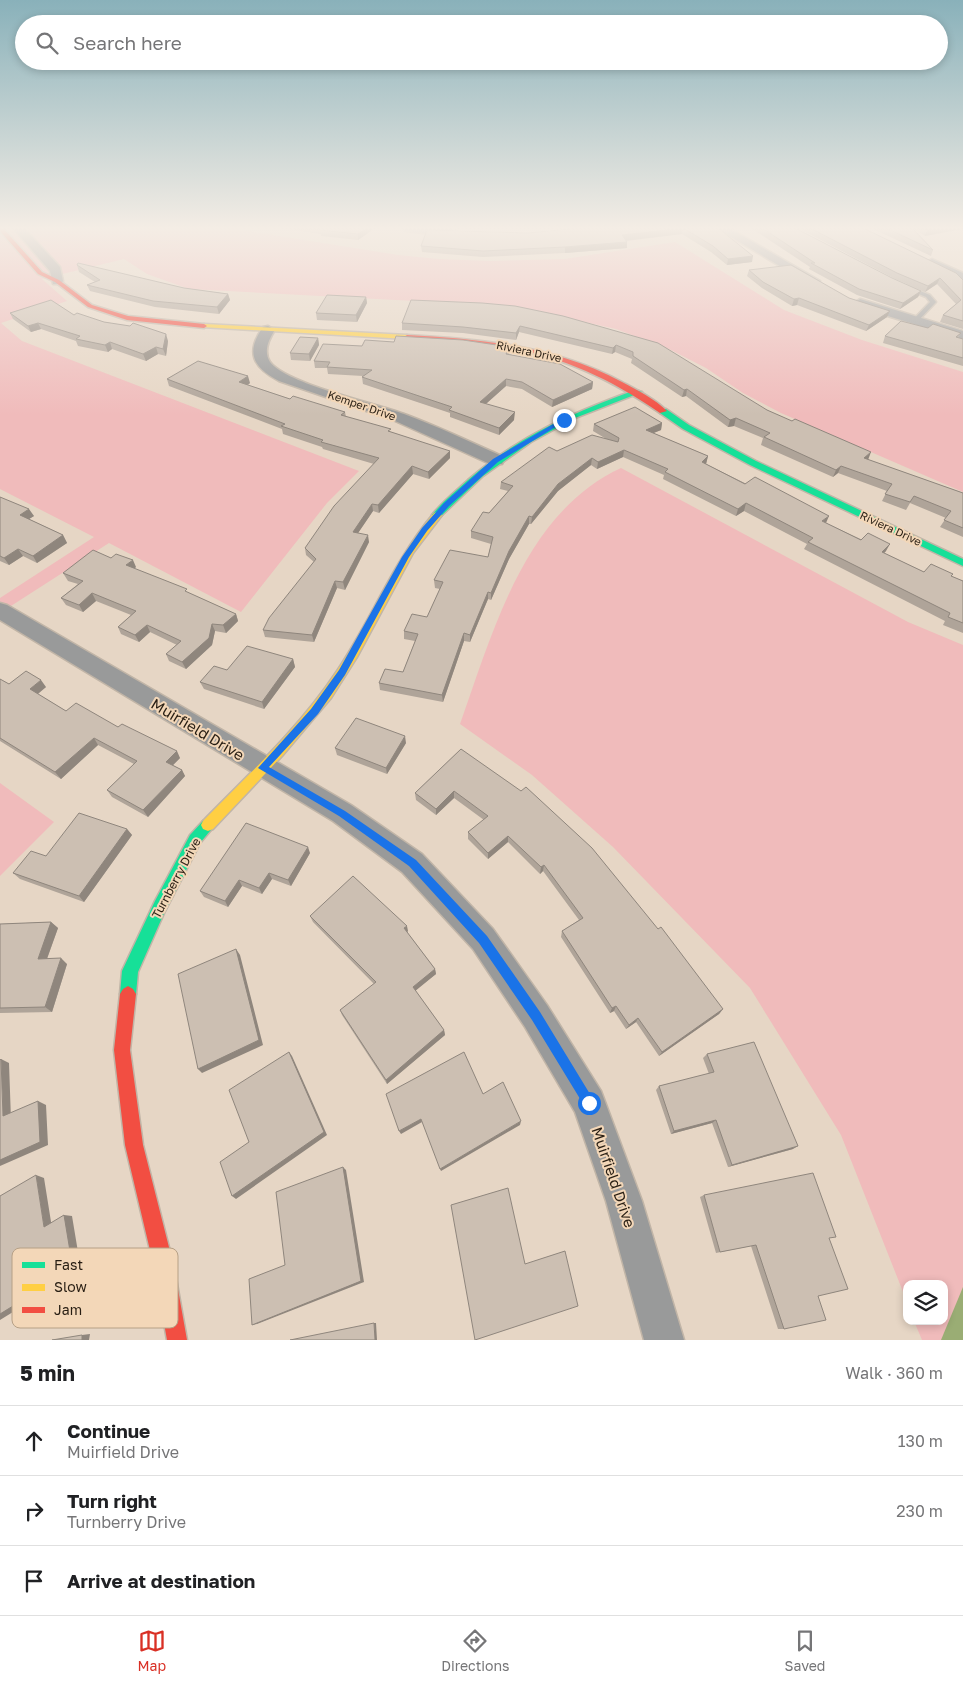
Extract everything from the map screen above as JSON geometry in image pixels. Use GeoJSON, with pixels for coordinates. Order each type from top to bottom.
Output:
{"type":"FeatureCollection","features":[{"type":"Feature","properties":{"kind":"street","name":"Riviera Drive"},"geometry":{"type":"LineString","coordinates":[[69,291],[90,306],[127,318],[154,322],[463,340],[508,345],[556,355],[591,368],[638,392],[686,427],[716,444],[963,563]]}},
{"type":"Feature","properties":{"kind":"street"},"geometry":{"type":"LineString","coordinates":[[852,300],[963,334]]}},
{"type":"Feature","properties":{"kind":"street","name":"Kemper Drive"},"geometry":{"type":"LineString","coordinates":[[268,330],[259,342],[259,352],[263,362],[273,372],[301,384],[422,427],[496,460]]}},
{"type":"Feature","properties":{"kind":"street","name":"Turnberry Drive"},"geometry":{"type":"LineString","coordinates":[[159,1248],[134,1145],[122,1050],[130,971],[160,906],[195,839],[314,711],[342,672],[405,557],[424,529],[446,505],[496,460],[564,420],[638,392]]}},
{"type":"Feature","properties":{"kind":"street","name":"Muirfield Drive"},"geometry":{"type":"LineString","coordinates":[[0,610],[342,814],[412,863],[489,947],[536,1016],[589,1103],[624,1201],[664,1340]]}},
{"type":"Feature","properties":{"kind":"lane"},"geometry":{"type":"LineString","coordinates":[[913,291],[932,299],[932,305],[915,320]]}},
{"type":"Feature","properties":{"kind":"shaded area"},"geometry":{"type":"Polygon","coordinates":[[[0,291],[55,291],[67,301],[1,323],[22,341],[359,471],[327,503],[241,612],[109,543],[0,613],[0,598],[94,537],[0,489],[0,291]]]}},
{"type":"Feature","properties":{"kind":"shaded area"},"geometry":{"type":"Polygon","coordinates":[[[218,291],[753,291],[784,310],[862,340],[963,372],[963,492],[781,413],[743,393],[706,368],[669,349],[616,329],[526,309],[218,291]]]}},
{"type":"Feature","properties":{"kind":"shaded area"},"geometry":{"type":"Polygon","coordinates":[[[621,468],[908,622],[963,645],[963,1340],[922,1340],[916,1325],[948,1325],[948,1280],[903,1280],[903,1292],[841,1135],[750,988],[613,847],[532,775],[460,724],[485,652],[516,578],[536,545],[560,514],[588,488],[621,468]]]}},
{"type":"Feature","properties":{"kind":"shaded area"},"geometry":{"type":"Polygon","coordinates":[[[0,783],[54,822],[0,876],[0,783]]]}},
{"type":"Feature","properties":{"kind":"shaded area"},"geometry":{"type":"Polygon","coordinates":[[[963,1287],[963,1340],[941,1340],[963,1287]]]}},
{"type":"Feature","properties":{"kind":"building"},"geometry":{"type":"Polygon","coordinates":[[[110,291],[203,291],[228,294],[217,307],[153,301],[110,291]]]}},
{"type":"Feature","properties":{"kind":"building"},"geometry":{"type":"Polygon","coordinates":[[[779,291],[836,291],[849,298],[890,311],[869,325],[799,298],[794,299],[779,291]]]}},
{"type":"Feature","properties":{"kind":"building"},"geometry":{"type":"Polygon","coordinates":[[[864,291],[921,291],[903,303],[864,291]]]}},
{"type":"Feature","properties":{"kind":"building"},"geometry":{"type":"Polygon","coordinates":[[[952,291],[963,291],[963,321],[943,315],[961,300],[952,291]]]}},
{"type":"Feature","properties":{"kind":"building"},"geometry":{"type":"Polygon","coordinates":[[[327,295],[366,297],[356,315],[316,313],[327,295]]]}},
{"type":"Feature","properties":{"kind":"building"},"geometry":{"type":"Polygon","coordinates":[[[51,300],[74,315],[77,313],[104,322],[130,326],[133,323],[166,334],[163,349],[156,347],[143,354],[110,342],[105,345],[76,339],[80,336],[38,323],[28,326],[10,313],[51,300]]]}},
{"type":"Feature","properties":{"kind":"building"},"geometry":{"type":"Polygon","coordinates":[[[411,300],[515,306],[563,316],[658,343],[767,410],[792,421],[795,419],[871,452],[864,458],[963,493],[963,528],[944,520],[951,511],[914,496],[910,502],[885,494],[892,484],[841,466],[836,470],[764,437],[770,433],[736,418],[730,420],[687,389],[684,390],[633,356],[633,352],[616,345],[613,348],[520,326],[516,333],[402,323],[411,300]]]}},
{"type":"Feature","properties":{"kind":"building"},"geometry":{"type":"Polygon","coordinates":[[[901,321],[928,328],[933,324],[961,333],[956,337],[963,339],[963,358],[885,336],[901,321]]]}},
{"type":"Feature","properties":{"kind":"building"},"geometry":{"type":"Polygon","coordinates":[[[396,336],[463,340],[510,347],[506,354],[560,364],[593,382],[553,400],[522,382],[506,379],[480,402],[515,412],[499,428],[449,410],[452,407],[362,377],[372,370],[327,367],[330,362],[314,361],[323,344],[362,346],[365,340],[394,342],[396,336]]]}},
{"type":"Feature","properties":{"kind":"building"},"geometry":{"type":"Polygon","coordinates":[[[300,337],[318,338],[309,354],[290,353],[300,337]]]}},
{"type":"Feature","properties":{"kind":"building"},"geometry":{"type":"Polygon","coordinates":[[[198,361],[248,376],[239,382],[290,399],[293,396],[345,412],[341,415],[391,429],[388,431],[450,451],[428,472],[412,466],[378,505],[372,504],[353,532],[368,535],[343,582],[335,581],[312,635],[263,630],[269,618],[316,559],[305,548],[334,506],[379,458],[321,442],[323,440],[281,426],[285,424],[167,379],[198,361]]]}},
{"type":"Feature","properties":{"kind":"building"},"geometry":{"type":"Polygon","coordinates":[[[635,407],[662,423],[646,430],[708,456],[702,462],[745,484],[755,477],[829,516],[822,521],[861,540],[868,533],[890,544],[882,552],[924,572],[931,564],[953,574],[951,576],[963,581],[963,623],[948,617],[950,613],[808,542],[813,538],[746,503],[738,509],[665,472],[668,469],[624,450],[598,462],[592,458],[558,484],[532,517],[529,516],[509,551],[491,593],[488,592],[470,635],[464,633],[442,695],[379,683],[385,669],[403,672],[418,634],[404,631],[412,614],[427,617],[443,582],[434,580],[450,550],[488,557],[493,537],[471,531],[483,512],[489,513],[513,486],[501,482],[549,447],[557,451],[592,435],[618,442],[619,438],[594,424],[635,407]]]}},
{"type":"Feature","properties":{"kind":"building"},"geometry":{"type":"Polygon","coordinates":[[[0,497],[29,509],[20,515],[63,535],[33,556],[18,549],[4,558],[0,556],[0,497]]]}},
{"type":"Feature","properties":{"kind":"building"},"geometry":{"type":"Polygon","coordinates":[[[93,550],[111,558],[116,554],[133,560],[126,565],[187,589],[185,591],[236,614],[223,625],[212,624],[209,638],[182,662],[166,654],[181,641],[147,625],[135,635],[118,627],[136,611],[92,593],[79,605],[61,598],[83,581],[63,573],[93,550]]]}},
{"type":"Feature","properties":{"kind":"building"},"geometry":{"type":"Polygon","coordinates":[[[247,646],[293,659],[262,702],[200,682],[214,666],[227,670],[247,646]]]}},
{"type":"Feature","properties":{"kind":"building"},"geometry":{"type":"Polygon","coordinates":[[[26,671],[41,680],[30,689],[66,711],[76,703],[118,727],[122,724],[177,751],[166,762],[182,770],[143,810],[107,790],[137,761],[94,738],[55,772],[0,738],[0,679],[9,684],[26,671]]]}},
{"type":"Feature","properties":{"kind":"building"},"geometry":{"type":"Polygon","coordinates":[[[356,718],[405,736],[386,768],[335,748],[356,718]]]}},
{"type":"Feature","properties":{"kind":"building"},"geometry":{"type":"Polygon","coordinates":[[[461,749],[521,791],[526,787],[592,848],[658,929],[661,927],[723,1009],[662,1052],[638,1018],[629,1025],[616,1006],[612,1008],[562,931],[583,918],[544,865],[541,867],[508,836],[488,853],[468,832],[488,816],[454,791],[436,809],[415,793],[461,749]]]}},
{"type":"Feature","properties":{"kind":"building"},"geometry":{"type":"Polygon","coordinates":[[[79,813],[127,829],[79,896],[13,873],[31,851],[46,856],[79,813]]]}},
{"type":"Feature","properties":{"kind":"building"},"geometry":{"type":"Polygon","coordinates":[[[246,823],[308,847],[288,880],[269,873],[259,888],[239,880],[225,901],[200,891],[246,823]]]}},
{"type":"Feature","properties":{"kind":"building"},"geometry":{"type":"Polygon","coordinates":[[[353,876],[407,926],[404,928],[435,969],[413,987],[444,1030],[386,1080],[340,1010],[376,982],[310,916],[353,876]]]}},
{"type":"Feature","properties":{"kind":"building"},"geometry":{"type":"Polygon","coordinates":[[[51,922],[38,959],[61,958],[45,1007],[0,1008],[0,924],[51,922]]]}},
{"type":"Feature","properties":{"kind":"building"},"geometry":{"type":"Polygon","coordinates":[[[236,949],[259,1040],[198,1069],[178,974],[236,949]]]}},
{"type":"Feature","properties":{"kind":"building"},"geometry":{"type":"Polygon","coordinates":[[[754,1042],[798,1146],[732,1165],[716,1120],[674,1131],[659,1086],[714,1072],[707,1054],[754,1042]]]}},
{"type":"Feature","properties":{"kind":"building"},"geometry":{"type":"Polygon","coordinates":[[[289,1052],[324,1132],[232,1196],[220,1162],[249,1142],[229,1090],[289,1052]]]}},
{"type":"Feature","properties":{"kind":"building"},"geometry":{"type":"Polygon","coordinates":[[[464,1052],[483,1094],[503,1082],[521,1121],[440,1169],[421,1119],[399,1131],[386,1094],[464,1052]]]}},
{"type":"Feature","properties":{"kind":"building"},"geometry":{"type":"Polygon","coordinates":[[[0,1060],[3,1116],[38,1101],[40,1142],[0,1160],[0,1060]]]}},
{"type":"Feature","properties":{"kind":"building"},"geometry":{"type":"Polygon","coordinates":[[[343,1167],[361,1281],[252,1325],[249,1279],[285,1265],[276,1192],[343,1167]]]}},
{"type":"Feature","properties":{"kind":"building"},"geometry":{"type":"Polygon","coordinates":[[[813,1173],[836,1237],[829,1238],[848,1289],[818,1296],[826,1320],[784,1329],[756,1245],[720,1252],[704,1195],[813,1173]]]}},
{"type":"Feature","properties":{"kind":"building"},"geometry":{"type":"Polygon","coordinates":[[[36,1175],[44,1227],[64,1215],[70,1248],[12,1248],[12,1307],[0,1314],[0,1196],[36,1175]]]}},
{"type":"Feature","properties":{"kind":"building"},"geometry":{"type":"Polygon","coordinates":[[[508,1188],[525,1264],[565,1251],[578,1306],[475,1340],[451,1205],[508,1188]]]}},
{"type":"Feature","properties":{"kind":"building"},"geometry":{"type":"Polygon","coordinates":[[[374,1323],[375,1340],[290,1340],[374,1323]]]}},
{"type":"Feature","properties":{"kind":"building"},"geometry":{"type":"Polygon","coordinates":[[[82,1335],[82,1340],[52,1340],[82,1335]]]}},
{"type":"Feature","properties":{"kind":"traffic: fast"},"geometry":{"type":"LineString","coordinates":[[437,515],[480,474],[528,440],[581,413],[638,392]]}},
{"type":"Feature","properties":{"kind":"traffic: fast"},"geometry":{"type":"LineString","coordinates":[[663,411],[686,427],[753,463],[963,563]]}},
{"type":"Feature","properties":{"kind":"traffic: fast"},"geometry":{"type":"LineString","coordinates":[[128,994],[130,971],[160,906],[195,839],[208,825]]}},
{"type":"Feature","properties":{"kind":"traffic: slow"},"geometry":{"type":"LineString","coordinates":[[204,326],[407,337]]}},
{"type":"Feature","properties":{"kind":"traffic: slow"},"geometry":{"type":"LineString","coordinates":[[208,825],[278,752],[327,695],[353,654],[409,552],[437,515]]}},
{"type":"Feature","properties":{"kind":"traffic: jam"},"geometry":{"type":"LineString","coordinates":[[70,291],[90,306],[127,318],[204,326]]}},
{"type":"Feature","properties":{"kind":"traffic: jam"},"geometry":{"type":"LineString","coordinates":[[407,337],[478,342],[510,346],[541,353],[572,362],[601,374],[632,390],[663,411]]}},
{"type":"Feature","properties":{"kind":"traffic: jam"},"geometry":{"type":"LineString","coordinates":[[128,994],[122,1050],[134,1145],[159,1248]]}},
{"type":"Feature","properties":{"kind":"traffic: jam"},"geometry":{"type":"LineString","coordinates":[[175,1328],[177,1340]]}},
{"type":"Feature","properties":{"kind":"route"},"geometry":{"type":"LineString","coordinates":[[564,420],[496,460],[446,505],[424,529],[405,557],[342,672],[314,711],[262,768],[342,814],[412,863],[483,939],[536,1016],[589,1103]]}}]}
